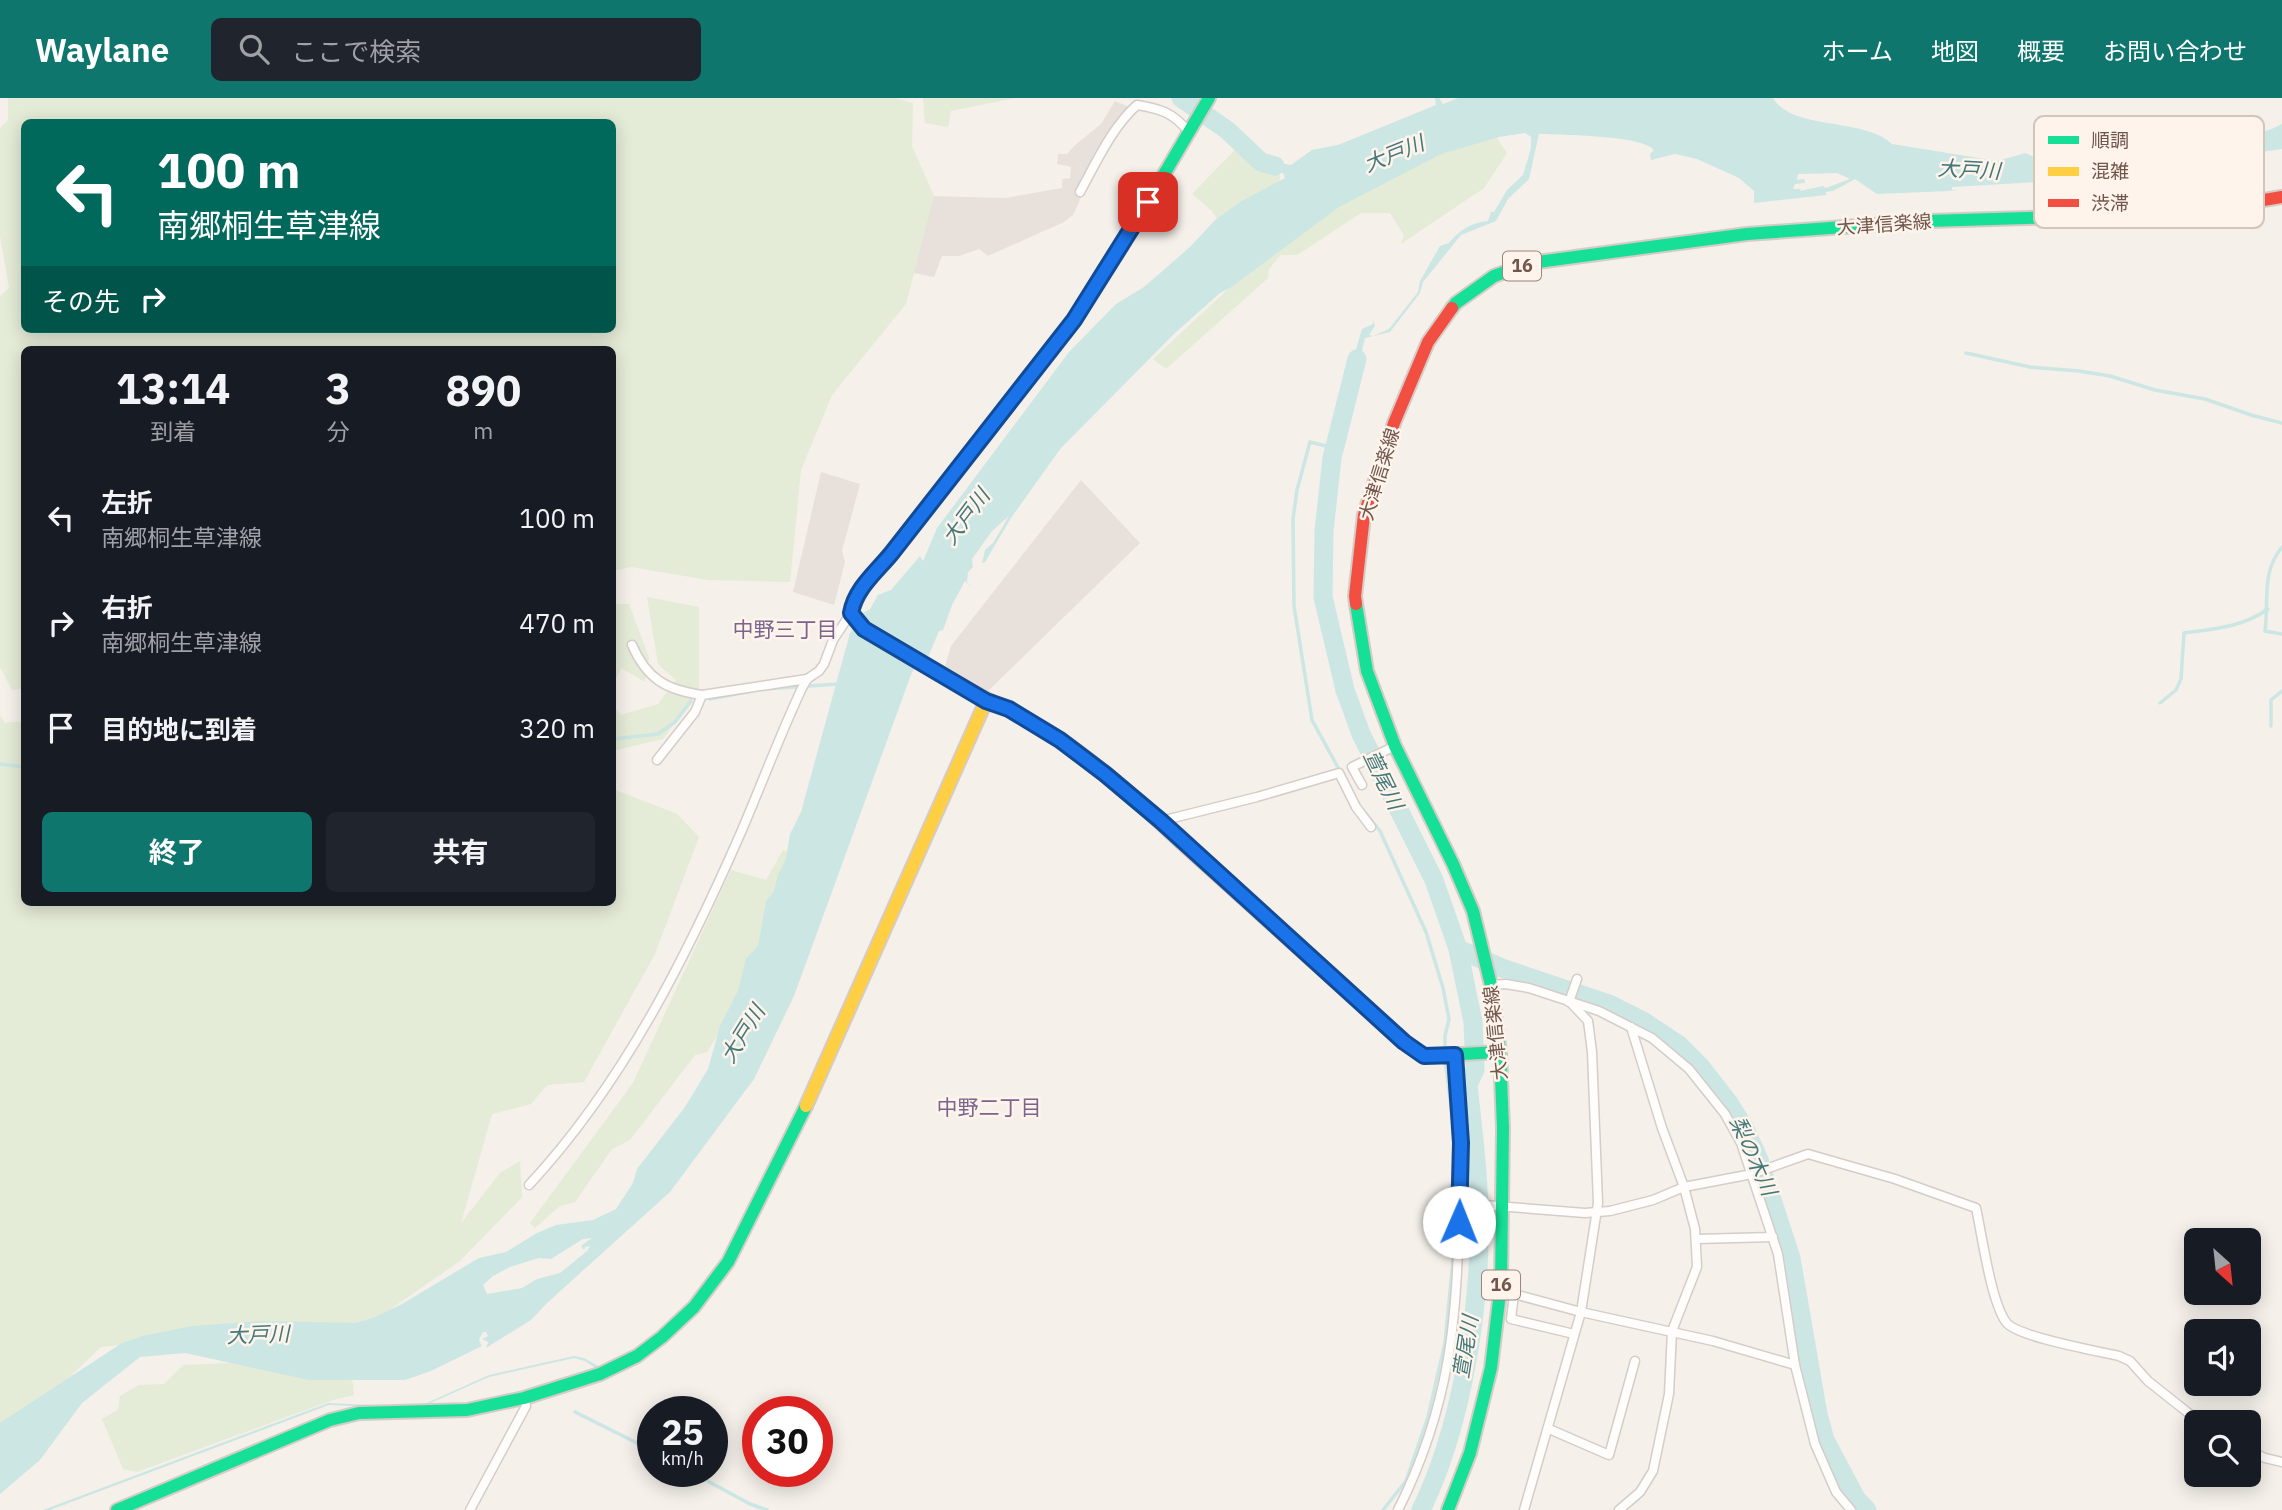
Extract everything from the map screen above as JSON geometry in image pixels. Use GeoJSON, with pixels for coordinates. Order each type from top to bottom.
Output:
{"type":"FeatureCollection","features":[{"type":"Feature","properties":{"kind":"main road"},"geometry":{"type":"LineString","coordinates":[[1209,98],[1120,249],[1074,320],[860,590],[853,601],[853,617],[864,629],[986,701],[1009,709],[1060,740],[1105,774],[1161,821],[1404,1042],[1424,1056],[1497,1052]]}},
{"type":"Feature","properties":{"kind":"main road","name":"大津信楽線"},"geometry":{"type":"LineString","coordinates":[[2264,200],[2282,197]]}},
{"type":"Feature","properties":{"kind":"main road","name":"大津信楽線"},"geometry":{"type":"LineString","coordinates":[[1448,1510],[1471,1453],[1491,1368],[1499,1304],[1498,1204],[1503,1128],[1491,985],[1472,911],[1453,864],[1391,748],[1367,671],[1355,596],[1364,515],[1394,423],[1428,342],[1456,303],[1494,276],[1530,263],[1747,234],[2034,217]]}},
{"type":"Feature","properties":{"kind":"main road"},"geometry":{"type":"LineString","coordinates":[[117,1510],[330,1420],[359,1413],[467,1410],[524,1398],[600,1374],[637,1356],[662,1337],[694,1307],[728,1262],[805,1109],[986,701]]}},
{"type":"Feature","properties":{"kind":"street"},"geometry":{"type":"LineString","coordinates":[[1080,192],[1101,154],[1129,112],[1137,105],[1159,109],[1177,118],[1191,130]]}},
{"type":"Feature","properties":{"kind":"street"},"geometry":{"type":"LineString","coordinates":[[529,1185],[560,1152],[641,1035],[681,960],[741,832],[804,684],[824,664],[833,640],[853,617]]}},
{"type":"Feature","properties":{"kind":"street"},"geometry":{"type":"LineString","coordinates":[[632,645],[641,665],[659,682],[671,688],[702,695],[804,684]]}},
{"type":"Feature","properties":{"kind":"street"},"geometry":{"type":"LineString","coordinates":[[657,760],[695,712],[702,695]]}},
{"type":"Feature","properties":{"kind":"street"},"geometry":{"type":"LineString","coordinates":[[1362,785],[1352,767],[1391,748]]}},
{"type":"Feature","properties":{"kind":"street"},"geometry":{"type":"LineString","coordinates":[[1161,821],[1339,774],[1356,807],[1371,827]]}},
{"type":"Feature","properties":{"kind":"street"},"geometry":{"type":"LineString","coordinates":[[1569,1002],[1577,979]]}},
{"type":"Feature","properties":{"kind":"street"},"geometry":{"type":"LineString","coordinates":[[1491,985],[1506,984],[1529,988],[1599,1011],[1652,1038],[1676,1057],[1708,1091],[1725,1114],[1754,1174],[1778,1254],[1797,1369],[1815,1444],[1836,1492],[1851,1510]]}},
{"type":"Feature","properties":{"kind":"street"},"geometry":{"type":"LineString","coordinates":[[1524,1510],[1581,1312],[1597,1212],[1591,1042],[1588,1021],[1569,1002]]}},
{"type":"Feature","properties":{"kind":"street"},"geometry":{"type":"LineString","coordinates":[[1619,1510],[1640,1492],[1653,1471],[1669,1394],[1672,1331],[1697,1267],[1695,1229],[1684,1187],[1662,1128],[1631,1027]]}},
{"type":"Feature","properties":{"kind":"street"},"geometry":{"type":"LineString","coordinates":[[1398,1510],[1415,1478],[1445,1384],[1454,1323],[1461,1143],[1457,1055]]}},
{"type":"Feature","properties":{"kind":"street"},"geometry":{"type":"LineString","coordinates":[[1459,1203],[1586,1213],[1610,1211],[1653,1200],[1684,1187],[1754,1174],[1808,1154],[1895,1179],[1976,1208],[1997,1303],[2007,1324],[2024,1333],[2130,1361],[2148,1381],[2185,1410]]}},
{"type":"Feature","properties":{"kind":"street"},"geometry":{"type":"LineString","coordinates":[[1696,1239],[1773,1237]]}},
{"type":"Feature","properties":{"kind":"street"},"geometry":{"type":"LineString","coordinates":[[1574,1334],[1511,1319],[1514,1294],[1581,1312],[1672,1331],[1797,1369]]}},
{"type":"Feature","properties":{"kind":"street"},"geometry":{"type":"LineString","coordinates":[[1499,1304],[1513,1305]]}},
{"type":"Feature","properties":{"kind":"street"},"geometry":{"type":"LineString","coordinates":[[1549,1429],[1609,1455],[1635,1361]]}},
{"type":"Feature","properties":{"kind":"street"},"geometry":{"type":"LineString","coordinates":[[470,1510],[526,1406],[524,1398]]}},
{"type":"Feature","properties":{"kind":"street"},"geometry":{"type":"LineString","coordinates":[[2261,1456],[2281,1465]]}},
{"type":"Feature","properties":{"kind":"shaded area"},"geometry":{"type":"Polygon","coordinates":[[[1115,101],[1134,109],[1085,189],[1073,215],[1064,222],[988,256],[979,249],[959,256],[942,256],[934,277],[909,272],[930,196],[1005,198],[1062,188],[1062,179],[1070,178],[1071,167],[1057,164],[1058,154],[1067,154],[1101,124],[1115,101]]]}},
{"type":"Feature","properties":{"kind":"shaded area"},"geometry":{"type":"Polygon","coordinates":[[[821,472],[860,484],[842,551],[845,562],[834,605],[793,592],[821,472]]]}},
{"type":"Feature","properties":{"kind":"shaded area"},"geometry":{"type":"Polygon","coordinates":[[[1081,480],[1140,543],[986,693],[945,666],[951,646],[1081,480]]]}},
{"type":"Feature","properties":{"kind":"green space"},"geometry":{"type":"Polygon","coordinates":[[[8,98],[895,98],[913,103],[912,146],[934,196],[906,304],[832,395],[801,470],[790,582],[708,580],[631,567],[616,570],[616,346],[21,346],[21,688],[12,690],[0,667],[0,296],[9,288],[0,236],[0,128],[8,120],[8,98]]]}},
{"type":"Feature","properties":{"kind":"green space"},"geometry":{"type":"Polygon","coordinates":[[[923,98],[1016,98],[951,111],[948,127],[925,123],[923,98]]]}},
{"type":"Feature","properties":{"kind":"green space"},"geometry":{"type":"Polygon","coordinates":[[[1495,135],[1507,153],[1484,188],[1401,244],[1404,235],[1390,213],[1361,213],[1297,255],[1281,255],[1269,269],[1268,278],[1166,369],[1153,359],[1253,266],[1337,205],[1440,151],[1495,135]]]}},
{"type":"Feature","properties":{"kind":"green space"},"geometry":{"type":"Polygon","coordinates":[[[1236,149],[1256,153],[1280,176],[1278,190],[1220,223],[1212,211],[1192,194],[1236,149]]]}},
{"type":"Feature","properties":{"kind":"green space"},"geometry":{"type":"Polygon","coordinates":[[[647,597],[699,607],[699,688],[663,739],[616,750],[616,709],[621,715],[658,704],[676,680],[658,664],[647,597]]]}},
{"type":"Feature","properties":{"kind":"green space"},"geometry":{"type":"Polygon","coordinates":[[[616,604],[629,604],[649,658],[645,682],[621,668],[616,679],[616,604]]]}},
{"type":"Feature","properties":{"kind":"green space"},"geometry":{"type":"Polygon","coordinates":[[[0,715],[5,723],[21,721],[21,906],[616,906],[616,790],[677,814],[699,837],[655,954],[584,1082],[547,1085],[531,1104],[492,1114],[461,1223],[500,1173],[520,1161],[522,1197],[460,1261],[366,1326],[281,1327],[101,1347],[40,1405],[0,1432],[0,715]]]}},
{"type":"Feature","properties":{"kind":"green space"},"geometry":{"type":"Polygon","coordinates":[[[783,850],[794,854],[734,1009],[707,1052],[695,1055],[630,1140],[612,1149],[575,1202],[560,1206],[535,1228],[530,1223],[633,1083],[731,870],[766,880],[783,850]]]}},
{"type":"Feature","properties":{"kind":"green space"},"geometry":{"type":"Polygon","coordinates":[[[248,1357],[346,1374],[353,1383],[354,1395],[333,1400],[137,1472],[123,1469],[102,1419],[118,1410],[120,1396],[139,1385],[164,1384],[183,1365],[229,1363],[248,1357]]]}},
{"type":"Feature","properties":{"kind":"water","name":"大戸川"},"geometry":{"type":"Polygon","coordinates":[[[1435,98],[1439,98],[1443,104],[1458,98],[1773,98],[1782,108],[1796,115],[1864,130],[1892,144],[1997,161],[2026,153],[2034,157],[2034,182],[1952,187],[1952,190],[1958,190],[1949,191],[1877,194],[1855,179],[1826,192],[1826,195],[1754,203],[1754,191],[1739,178],[1697,159],[1675,154],[1651,160],[1650,154],[1654,150],[1634,141],[1539,134],[1529,179],[1508,199],[1496,221],[1461,235],[1423,282],[1420,293],[1390,332],[1365,338],[1352,391],[1348,376],[1362,329],[1373,324],[1373,320],[1375,326],[1369,335],[1373,336],[1389,329],[1418,292],[1420,281],[1440,246],[1449,243],[1466,228],[1488,221],[1491,212],[1494,212],[1507,190],[1523,175],[1531,148],[1531,137],[1525,133],[1499,137],[1441,154],[1339,207],[1220,293],[1175,333],[1061,448],[1011,518],[985,562],[982,563],[985,550],[993,543],[1009,516],[992,531],[972,559],[973,567],[968,572],[967,582],[972,588],[965,581],[929,655],[912,672],[794,996],[754,1079],[670,1192],[531,1320],[486,1348],[488,1342],[482,1339],[488,1336],[483,1332],[479,1340],[482,1346],[431,1371],[405,1380],[309,1380],[185,1353],[140,1357],[82,1403],[40,1460],[0,1494],[0,1423],[122,1343],[192,1326],[262,1321],[356,1323],[402,1304],[479,1258],[506,1252],[556,1225],[593,1220],[616,1209],[633,1183],[637,1169],[685,1107],[708,1069],[720,1026],[738,991],[746,959],[758,946],[766,902],[774,891],[786,859],[790,834],[801,812],[850,633],[860,615],[870,609],[878,595],[891,590],[920,556],[923,561],[937,528],[1069,352],[1116,304],[1144,287],[1190,247],[1215,220],[1242,201],[1285,178],[1283,173],[1259,163],[1250,153],[1266,161],[1291,165],[1312,150],[1338,145],[1436,105],[1435,98]],[[1837,173],[1798,174],[1797,180],[1804,179],[1805,183],[1795,184],[1793,189],[1801,189],[1800,191],[1823,186],[1826,188],[1850,179],[1837,173]],[[592,1238],[583,1239],[551,1259],[539,1258],[510,1267],[493,1276],[483,1285],[487,1294],[522,1288],[537,1279],[560,1273],[590,1246],[584,1250],[581,1246],[592,1238]]]}},
{"type":"Feature","properties":{"kind":"water"},"geometry":{"type":"Polygon","coordinates":[[[2282,124],[2282,149],[2264,151],[2264,132],[2282,124]]]}},
{"type":"Feature","properties":{"kind":"water"},"geometry":{"type":"Polygon","coordinates":[[[574,1356],[600,1367],[597,1369],[574,1358],[489,1377],[417,1409],[329,1405],[50,1510],[43,1510],[328,1403],[418,1407],[489,1375],[574,1356]]]}},
{"type":"Feature","properties":{"kind":"waterway"},"geometry":{"type":"LineString","coordinates":[[1181,98],[1227,130],[1261,162],[1275,166]]}},
{"type":"Feature","properties":{"kind":"waterway"},"geometry":{"type":"LineString","coordinates":[[1966,353],[2030,367],[2110,376],[2155,390],[2205,399],[2282,423]]}},
{"type":"Feature","properties":{"kind":"waterway","name":"萱尾川"},"geometry":{"type":"LineString","coordinates":[[1357,359],[1332,458],[1324,531],[1323,597],[1345,690],[1361,734],[1434,880],[1458,949],[1473,1022],[1475,1070],[1468,1084],[1478,1196],[1475,1302],[1471,1338],[1456,1411],[1434,1480],[1421,1510]]}},
{"type":"Feature","properties":{"kind":"waterway"},"geometry":{"type":"LineString","coordinates":[[1335,445],[1310,442],[1297,490],[1293,519],[1294,606],[1312,720],[1341,773]]}},
{"type":"Feature","properties":{"kind":"waterway"},"geometry":{"type":"LineString","coordinates":[[2282,547],[2275,557],[2268,577],[2265,631],[2282,634]]}},
{"type":"Feature","properties":{"kind":"waterway"},"geometry":{"type":"LineString","coordinates":[[2160,703],[2176,690],[2181,679],[2184,633],[2249,620],[2268,609]]}},
{"type":"Feature","properties":{"kind":"waterway"},"geometry":{"type":"LineString","coordinates":[[763,689],[839,684]]}},
{"type":"Feature","properties":{"kind":"waterway"},"geometry":{"type":"LineString","coordinates":[[710,699],[752,691]]}},
{"type":"Feature","properties":{"kind":"waterway"},"geometry":{"type":"LineString","coordinates":[[2271,726],[2271,700],[2282,691]]}},
{"type":"Feature","properties":{"kind":"waterway"},"geometry":{"type":"LineString","coordinates":[[616,739],[658,734],[675,722],[691,701]]}},
{"type":"Feature","properties":{"kind":"waterway"},"geometry":{"type":"LineString","coordinates":[[0,764],[21,767]]}},
{"type":"Feature","properties":{"kind":"waterway"},"geometry":{"type":"LineString","coordinates":[[1363,810],[1380,831],[1426,932],[1443,988],[1449,1019],[1445,1052]]}},
{"type":"Feature","properties":{"kind":"waterway","name":"梨の木川"},"geometry":{"type":"LineString","coordinates":[[1458,949],[1502,968],[1609,1004],[1643,1021],[1679,1045],[1701,1067],[1729,1103],[1759,1160],[1791,1258],[1818,1414],[1825,1440],[1857,1500],[1867,1510]]}},
{"type":"Feature","properties":{"kind":"waterway"},"geometry":{"type":"LineString","coordinates":[[1383,1510],[1406,1481],[1428,1417],[1445,1343],[1453,1260],[1449,1192],[1456,1177],[1453,1121],[1445,1060]]}},
{"type":"Feature","properties":{"kind":"waterway"},"geometry":{"type":"LineString","coordinates":[[575,1412],[637,1443]]}},
{"type":"Feature","properties":{"kind":"waterway"},"geometry":{"type":"LineString","coordinates":[[719,1487],[767,1510]]}},
{"type":"Feature","properties":{"kind":"traffic: fast"},"geometry":{"type":"LineString","coordinates":[[948,481],[1074,320],[1120,249],[1209,98]]}},
{"type":"Feature","properties":{"kind":"traffic: fast"},"geometry":{"type":"LineString","coordinates":[[1452,308],[1494,276],[1530,263],[1747,234],[1928,221],[2034,218]]}},
{"type":"Feature","properties":{"kind":"traffic: fast"},"geometry":{"type":"LineString","coordinates":[[1356,604],[1367,671],[1395,746],[1473,911],[1491,985],[1500,1052],[1503,1128],[1501,1284],[1491,1368],[1470,1453],[1448,1510]]}},
{"type":"Feature","properties":{"kind":"traffic: fast"},"geometry":{"type":"LineString","coordinates":[[1181,842],[1403,1042],[1424,1056],[1500,1052]]}},
{"type":"Feature","properties":{"kind":"traffic: fast"},"geometry":{"type":"LineString","coordinates":[[117,1510],[330,1420],[359,1413],[467,1410],[524,1398],[600,1374],[637,1356],[694,1307],[728,1262],[806,1106]]}},
{"type":"Feature","properties":{"kind":"traffic: slow"},"geometry":{"type":"LineString","coordinates":[[947,678],[864,629],[851,613],[861,589],[948,481]]}},
{"type":"Feature","properties":{"kind":"traffic: slow"},"geometry":{"type":"LineString","coordinates":[[806,1106],[986,701]]}},
{"type":"Feature","properties":{"kind":"traffic: jam"},"geometry":{"type":"LineString","coordinates":[[2264,200],[2282,197]]}},
{"type":"Feature","properties":{"kind":"traffic: jam"},"geometry":{"type":"LineString","coordinates":[[1356,604],[1364,515],[1394,423],[1428,342],[1452,308]]}},
{"type":"Feature","properties":{"kind":"traffic: jam"},"geometry":{"type":"LineString","coordinates":[[947,678],[1033,723],[1077,751],[1181,842]]}},
{"type":"Feature","properties":{"kind":"district","name":"中野三丁目"},"geometry":{"type":"Point","coordinates":[785,630]}},
{"type":"Feature","properties":{"kind":"district","name":"中野二丁目"},"geometry":{"type":"Point","coordinates":[989,1108]}},
{"type":"Feature","properties":{"kind":"route"},"geometry":{"type":"LineString","coordinates":[[1148,202],[1074,320],[860,590],[853,601],[851,613],[864,629],[986,701],[1009,709],[1060,740],[1161,821],[1404,1042],[1424,1056],[1455,1055],[1460,1098],[1459,1222]]}}]}
